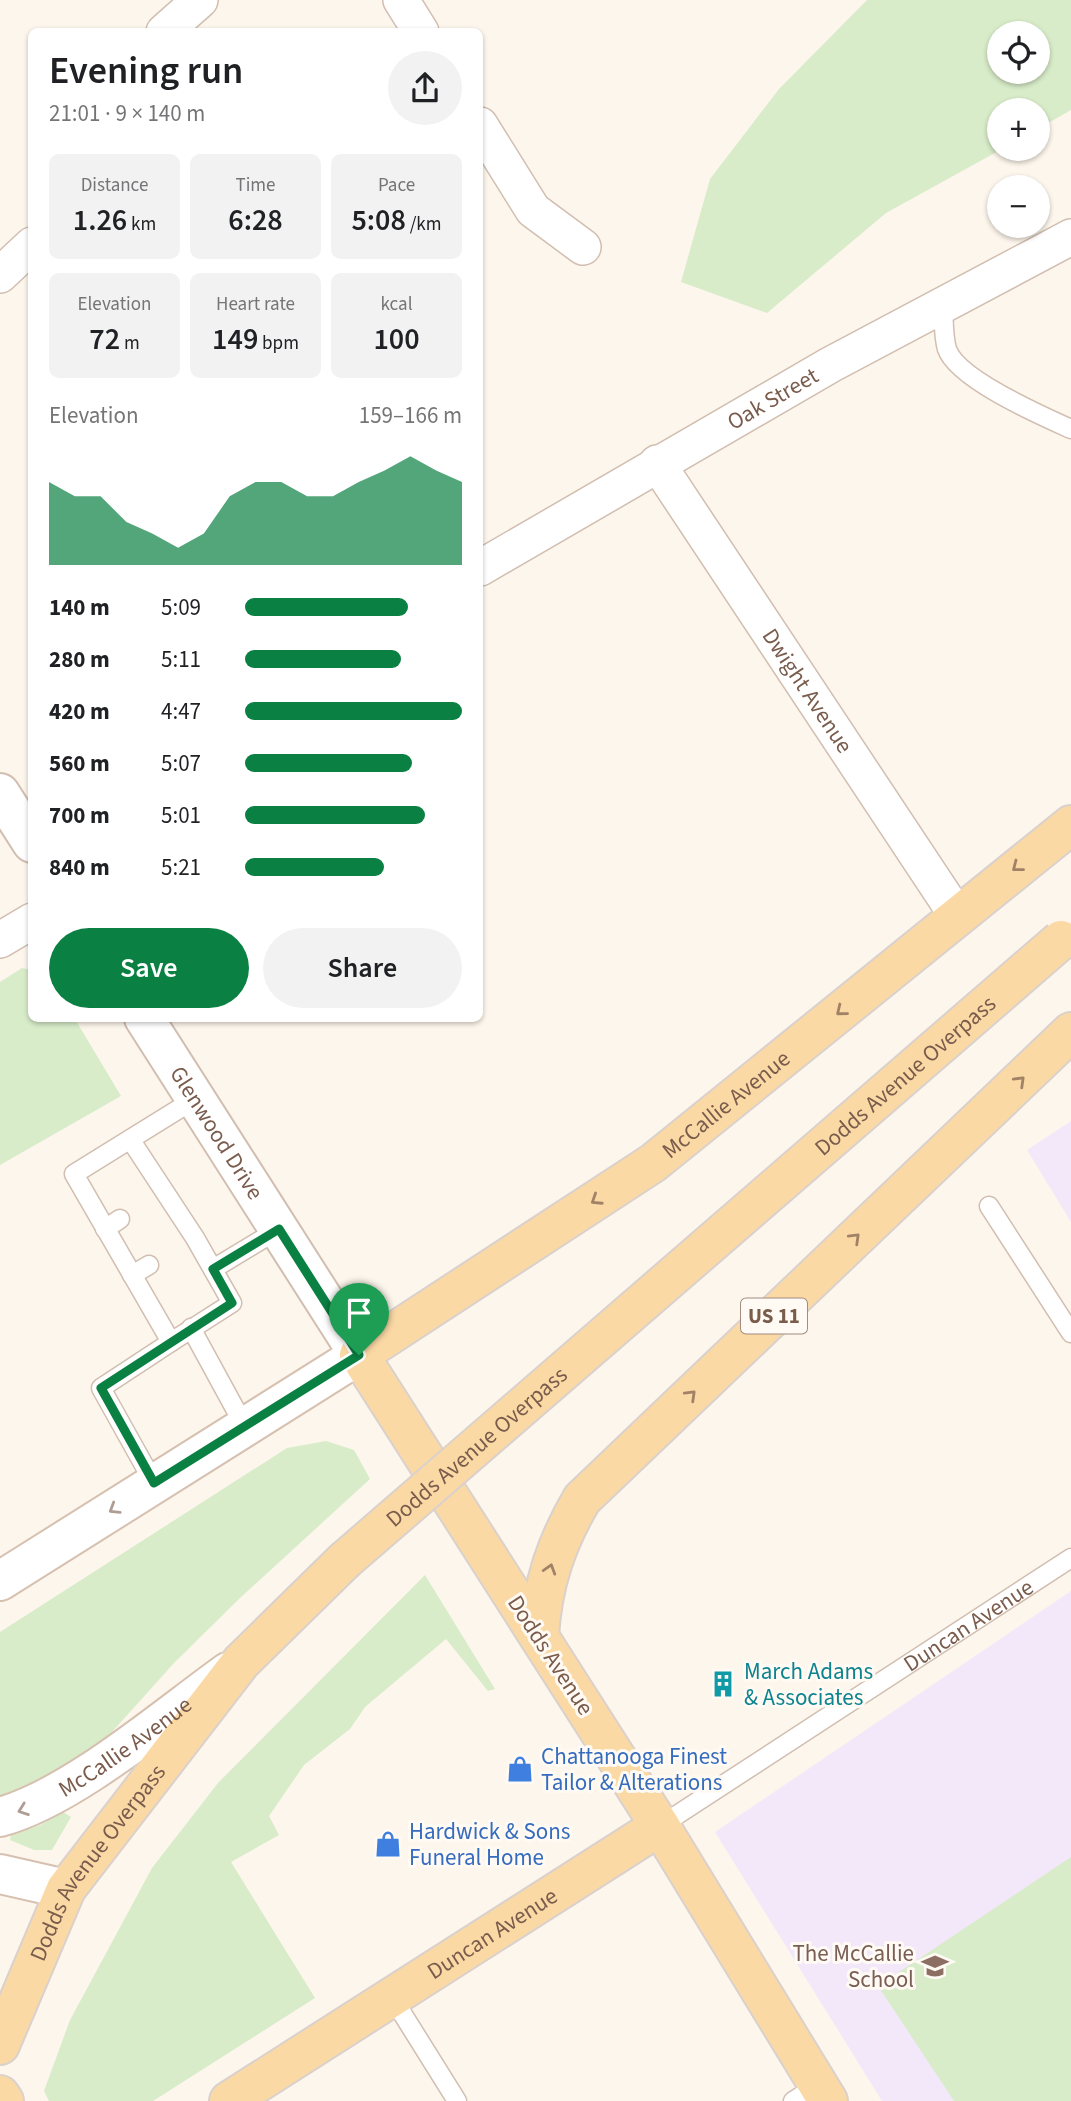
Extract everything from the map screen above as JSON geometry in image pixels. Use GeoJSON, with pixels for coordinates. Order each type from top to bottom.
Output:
{"type":"FeatureCollection","features":[{"type":"Feature","properties":{"kind":"main road"},"geometry":{"type":"LineString","coordinates":[[0,793],[28,835]]}},
{"type":"Feature","properties":{"kind":"main road","name":"McCallie Avenue"},"geometry":{"type":"LineString","coordinates":[[359,1355],[653,1163],[1071,825]]}},
{"type":"Feature","properties":{"kind":"main road","name":"Dodds Avenue Overpass"},"geometry":{"type":"LineString","coordinates":[[0,2045],[65,1889],[241,1662],[344,1561],[1068,935]]}},
{"type":"Feature","properties":{"kind":"main road","name":"Glenwood Drive"},"geometry":{"type":"LineString","coordinates":[[147,1022],[359,1355]]}},
{"type":"Feature","properties":{"kind":"main road","name":"US 11"},"geometry":{"type":"LineString","coordinates":[[539,1636],[545,1584],[553,1558],[582,1499],[1071,1031]]}},
{"type":"Feature","properties":{"kind":"main road"},"geometry":{"type":"LineString","coordinates":[[0,1581],[359,1355]]}},
{"type":"Feature","properties":{"kind":"main road","name":"Dodds Avenue"},"geometry":{"type":"LineString","coordinates":[[359,1355],[660,1826],[813,2096]]}},
{"type":"Feature","properties":{"kind":"main road","name":"McCallie Avenue"},"geometry":{"type":"LineString","coordinates":[[0,1817],[28,1809],[93,1770],[241,1662]]}},
{"type":"Feature","properties":{"kind":"main road","name":"Duncan Avenue"},"geometry":{"type":"LineString","coordinates":[[229,2101],[660,1826]]}},
{"type":"Feature","properties":{"kind":"main road"},"geometry":{"type":"LineString","coordinates":[[0,1874],[65,1889]]}},
{"type":"Feature","properties":{"kind":"main road"},"geometry":{"type":"LineString","coordinates":[[0,2095],[4,2101]]}},
{"type":"Feature","properties":{"kind":"street"},"geometry":{"type":"LineString","coordinates":[[168,28],[200,0]]}},
{"type":"Feature","properties":{"kind":"street"},"geometry":{"type":"LineString","coordinates":[[401,0],[418,28]]}},
{"type":"Feature","properties":{"kind":"street"},"geometry":{"type":"LineString","coordinates":[[483,130],[533,210],[583,247]]}},
{"type":"Feature","properties":{"kind":"street","name":"Oak Street"},"geometry":{"type":"LineString","coordinates":[[483,566],[830,365],[1071,237]]}},
{"type":"Feature","properties":{"kind":"street"},"geometry":{"type":"LineString","coordinates":[[0,275],[28,249]]}},
{"type":"Feature","properties":{"kind":"street","name":"Dwight Avenue"},"geometry":{"type":"LineString","coordinates":[[657,463],[958,917]]}},
{"type":"Feature","properties":{"kind":"street"},"geometry":{"type":"LineString","coordinates":[[0,940],[28,922]]}},
{"type":"Feature","properties":{"kind":"lane"},"geometry":{"type":"LineString","coordinates":[[943,305],[950,356],[976,380],[1071,429]]}},
{"type":"Feature","properties":{"kind":"lane"},"geometry":{"type":"LineString","coordinates":[[171,1342],[132,1275],[113,1224],[74,1174],[195,1099]]}},
{"type":"Feature","properties":{"kind":"lane"},"geometry":{"type":"LineString","coordinates":[[130,1139],[157,1193],[188,1242],[213,1269],[232,1303],[101,1388],[154,1483]]}},
{"type":"Feature","properties":{"kind":"lane"},"geometry":{"type":"LineString","coordinates":[[989,1206],[1071,1333]]}},
{"type":"Feature","properties":{"kind":"lane"},"geometry":{"type":"LineString","coordinates":[[213,1269],[279,1229]]}},
{"type":"Feature","properties":{"kind":"lane"},"geometry":{"type":"LineString","coordinates":[[132,1275],[149,1265]]}},
{"type":"Feature","properties":{"kind":"lane"},"geometry":{"type":"LineString","coordinates":[[191,1328],[245,1427]]}},
{"type":"Feature","properties":{"kind":"lane","name":"Duncan Avenue"},"geometry":{"type":"LineString","coordinates":[[660,1826],[1071,1558]]}},
{"type":"Feature","properties":{"kind":"lane"},"geometry":{"type":"LineString","coordinates":[[392,1997],[457,2101]]}},
{"type":"Feature","properties":{"kind":"shaded area"},"geometry":{"type":"Polygon","coordinates":[[[1071,1121],[1071,1222],[1027,1150],[1071,1121]]]}},
{"type":"Feature","properties":{"kind":"shaded area","name":"The McCallie School"},"geometry":{"type":"Polygon","coordinates":[[[1071,1591],[1071,2101],[882,2101],[715,1832],[1071,1591]]]}},
{"type":"Feature","properties":{"kind":"green space"},"geometry":{"type":"Polygon","coordinates":[[[867,0],[1071,0],[1071,110],[1050,122],[1050,98],[987,98],[987,157],[886,213],[767,313],[681,282],[710,179],[779,89],[867,0]]]}},
{"type":"Feature","properties":{"kind":"green space"},"geometry":{"type":"Polygon","coordinates":[[[22,968],[28,969],[28,1022],[77,1022],[121,1096],[0,1165],[0,982],[22,968]]]}},
{"type":"Feature","properties":{"kind":"green space"},"geometry":{"type":"Polygon","coordinates":[[[326,1441],[354,1450],[370,1479],[240,1598],[174,1663],[112,1732],[55,1779],[0,1801],[0,1632],[287,1448],[326,1441]]]}},
{"type":"Feature","properties":{"kind":"green space"},"geometry":{"type":"Polygon","coordinates":[[[425,1575],[495,1689],[488,1691],[446,1639],[365,1707],[350,1729],[304,1765],[269,1816],[279,1835],[231,1862],[315,1998],[153,2101],[49,2101],[44,2091],[70,2020],[152,1868],[218,1783],[425,1575]]]}},
{"type":"Feature","properties":{"kind":"green space"},"geometry":{"type":"Polygon","coordinates":[[[63,1812],[71,1817],[52,1850],[34,1850],[10,1840],[11,1834],[40,1825],[63,1812]]]}},
{"type":"Feature","properties":{"kind":"green space"},"geometry":{"type":"Polygon","coordinates":[[[1071,1857],[1071,2101],[954,2101],[878,1986],[1071,1857]]]}},
{"type":"Feature","properties":{"kind":"place","name":"March Adams & Associates"},"geometry":{"type":"Point","coordinates":[723,1684]}},
{"type":"Feature","properties":{"kind":"place","name":"Chattanooga Finest Tailor & Alterations"},"geometry":{"type":"Point","coordinates":[520,1769]}},
{"type":"Feature","properties":{"kind":"place","name":"Hardwick & Sons Funeral Home"},"geometry":{"type":"Point","coordinates":[388,1844]}},
{"type":"Feature","properties":{"kind":"place","name":"The McCallie School"},"geometry":{"type":"Point","coordinates":[935,1966]}},
{"type":"Feature","properties":{"kind":"route"},"geometry":{"type":"LineString","coordinates":[[279,1229],[359,1355],[154,1483],[101,1388],[232,1303],[213,1269],[279,1229]]}}]}
